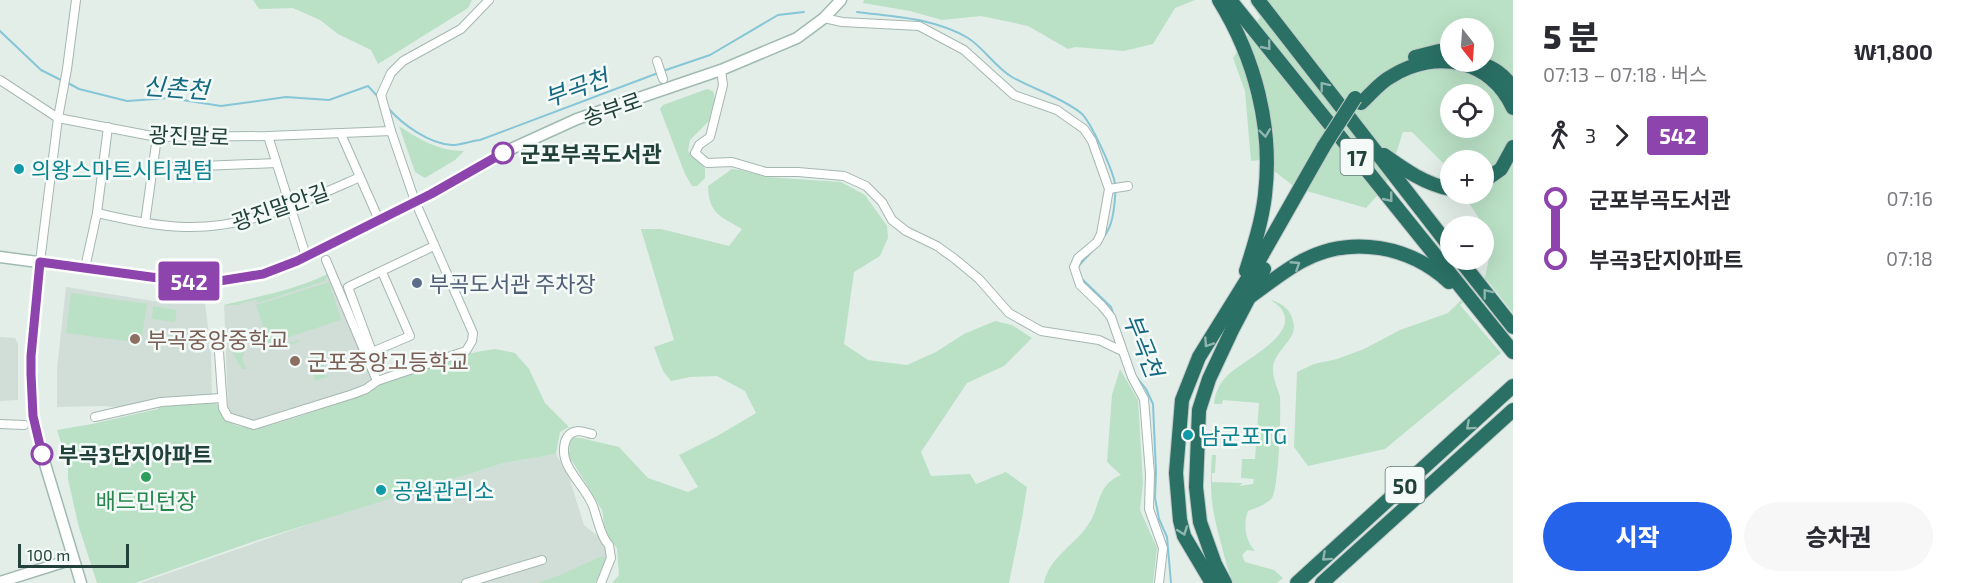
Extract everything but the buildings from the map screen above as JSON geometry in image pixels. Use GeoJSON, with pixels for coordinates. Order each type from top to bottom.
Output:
{"type":"FeatureCollection","features":[{"type":"Feature","properties":{"kind":"highway"},"geometry":{"type":"LineString","coordinates":[[1219,0],[1252,67],[1267,141],[1265,195],[1244,296]]}},
{"type":"Feature","properties":{"kind":"highway","name":"17"},"geometry":{"type":"LineString","coordinates":[[1230,0],[1513,352]]}},
{"type":"Feature","properties":{"kind":"highway","name":"17"},"geometry":{"type":"LineString","coordinates":[[1258,0],[1440,234]]}},
{"type":"Feature","properties":{"kind":"highway"},"geometry":{"type":"LineString","coordinates":[[1226,583],[1215,564],[1200,522],[1196,487],[1199,410],[1209,379],[1244,296],[1327,149],[1372,81],[1402,62],[1430,52],[1440,51]]}},
{"type":"Feature","properties":{"kind":"highway"},"geometry":{"type":"LineString","coordinates":[[1358,101],[1389,77],[1405,69],[1423,63],[1443,61],[1463,64],[1479,70],[1503,89],[1513,108]]}},
{"type":"Feature","properties":{"kind":"highway"},"geometry":{"type":"LineString","coordinates":[[1494,69],[1510,83],[1513,89]]}},
{"type":"Feature","properties":{"kind":"highway"},"geometry":{"type":"LineString","coordinates":[[1371,146],[1420,178],[1440,187]]}},
{"type":"Feature","properties":{"kind":"highway"},"geometry":{"type":"LineString","coordinates":[[1494,174],[1501,169],[1513,147]]}},
{"type":"Feature","properties":{"kind":"highway"},"geometry":{"type":"LineString","coordinates":[[1212,583],[1184,536],[1180,520],[1176,473],[1182,400],[1199,357],[1244,296],[1303,260],[1327,250],[1348,246],[1369,246],[1403,253],[1435,270],[1483,315]]}},
{"type":"Feature","properties":{"kind":"highway"},"geometry":{"type":"LineString","coordinates":[[1468,270],[1513,327]]}},
{"type":"Feature","properties":{"kind":"highway","name":"50"},"geometry":{"type":"LineString","coordinates":[[1297,583],[1513,386]]}},
{"type":"Feature","properties":{"kind":"highway","name":"50"},"geometry":{"type":"LineString","coordinates":[[1322,583],[1513,410]]}},
{"type":"Feature","properties":{"kind":"street"},"geometry":{"type":"LineString","coordinates":[[76,0],[58,118],[31,356],[33,416],[81,583]]}},
{"type":"Feature","properties":{"kind":"street"},"geometry":{"type":"LineString","coordinates":[[218,338],[223,408],[228,417],[254,425],[352,394],[377,381],[466,351],[472,341],[473,333],[415,201],[381,95],[391,73],[403,61],[461,29],[489,0]]}},
{"type":"Feature","properties":{"kind":"street","name":"송부로"},"geometry":{"type":"LineString","coordinates":[[0,257],[173,280],[213,282],[263,274],[306,256],[379,220],[511,149],[577,119],[721,70],[797,38],[824,18],[841,0]]}},
{"type":"Feature","properties":{"kind":"street"},"geometry":{"type":"LineString","coordinates":[[824,18],[843,22],[919,26],[964,50],[1014,95],[1057,110],[1084,129],[1092,141],[1109,189],[1101,234],[1097,242],[1078,258],[1074,267],[1080,285],[1111,317],[1132,377],[1144,399],[1150,474],[1149,509],[1163,548],[1159,583]]}},
{"type":"Feature","properties":{"kind":"street"},"geometry":{"type":"LineString","coordinates":[[657,61],[663,79]]}},
{"type":"Feature","properties":{"kind":"street"},"geometry":{"type":"LineString","coordinates":[[721,70],[723,85],[710,137],[699,145],[694,153],[707,163],[732,162],[766,172],[844,176],[866,186],[882,202],[892,220],[906,231],[937,246],[955,259],[979,279],[1009,313],[1041,331],[1099,340],[1122,351]]}},
{"type":"Feature","properties":{"kind":"street","name":"광진말로"},"geometry":{"type":"LineString","coordinates":[[0,80],[58,118],[158,137],[268,136],[391,131]]}},
{"type":"Feature","properties":{"kind":"street"},"geometry":{"type":"LineString","coordinates":[[85,268],[97,213],[108,127]]}},
{"type":"Feature","properties":{"kind":"street","name":"광진말안길"},"geometry":{"type":"LineString","coordinates":[[97,213],[145,223],[184,227],[224,225],[256,219],[291,207],[360,177],[341,134]]}},
{"type":"Feature","properties":{"kind":"street"},"geometry":{"type":"LineString","coordinates":[[268,136],[306,256]]}},
{"type":"Feature","properties":{"kind":"street"},"geometry":{"type":"LineString","coordinates":[[145,223],[158,137]]}},
{"type":"Feature","properties":{"kind":"street"},"geometry":{"type":"LineString","coordinates":[[153,168],[276,163]]}},
{"type":"Feature","properties":{"kind":"street"},"geometry":{"type":"LineString","coordinates":[[360,177],[379,220]]}},
{"type":"Feature","properties":{"kind":"street"},"geometry":{"type":"LineString","coordinates":[[1109,189],[1128,186]]}},
{"type":"Feature","properties":{"kind":"street"},"geometry":{"type":"LineString","coordinates":[[382,272],[410,336],[372,352],[348,287],[434,246]]}},
{"type":"Feature","properties":{"kind":"street"},"geometry":{"type":"LineString","coordinates":[[326,260],[377,381]]}},
{"type":"Feature","properties":{"kind":"street"},"geometry":{"type":"LineString","coordinates":[[95,417],[161,402],[221,398]]}},
{"type":"Feature","properties":{"kind":"street"},"geometry":{"type":"LineString","coordinates":[[0,424],[24,426]]}},
{"type":"Feature","properties":{"kind":"street"},"geometry":{"type":"LineString","coordinates":[[592,434],[579,431],[568,435],[564,450],[567,464],[589,496],[604,541],[609,545],[610,558],[601,583]]}},
{"type":"Feature","properties":{"kind":"street"},"geometry":{"type":"LineString","coordinates":[[2,582],[74,559]]}},
{"type":"Feature","properties":{"kind":"street"},"geometry":{"type":"LineString","coordinates":[[466,583],[542,560]]}},
{"type":"Feature","properties":{"kind":"shaded area","name":"군포중앙고등학교"},"geometry":{"type":"Polygon","coordinates":[[[328,274],[372,379],[358,388],[252,421],[237,418],[231,414],[228,406],[224,305],[274,294],[328,274]]]}},
{"type":"Feature","properties":{"kind":"shaded area","name":"부곡중앙중학교"},"geometry":{"type":"Polygon","coordinates":[[[66,287],[160,302],[205,302],[211,353],[212,397],[120,408],[57,407],[57,369],[66,287]]]}},
{"type":"Feature","properties":{"kind":"shaded area"},"geometry":{"type":"Polygon","coordinates":[[[0,337],[15,338],[18,344],[18,400],[0,401],[0,337]]]}},
{"type":"Feature","properties":{"kind":"shaded area"},"geometry":{"type":"Polygon","coordinates":[[[556,454],[570,480],[584,525],[609,545],[611,558],[599,583],[140,583],[327,518],[504,463],[556,454]]]}},
{"type":"Feature","properties":{"kind":"green space"},"geometry":{"type":"Polygon","coordinates":[[[253,0],[472,0],[468,8],[378,64],[371,50],[338,34],[320,20],[293,8],[259,9],[253,0]]]}},
{"type":"Feature","properties":{"kind":"green space"},"geometry":{"type":"Polygon","coordinates":[[[864,0],[1195,0],[1175,8],[1153,44],[1124,51],[1075,47],[1068,49],[1028,26],[981,16],[942,20],[910,11],[863,3],[864,0]]]}},
{"type":"Feature","properties":{"kind":"green space"},"geometry":{"type":"Polygon","coordinates":[[[1249,0],[1513,0],[1513,313],[1487,280],[1460,305],[1501,353],[1385,449],[1308,466],[1294,447],[1297,372],[1314,364],[1337,359],[1364,349],[1400,330],[1448,313],[1485,277],[1487,270],[1494,270],[1494,216],[1477,216],[1470,204],[1494,204],[1494,150],[1440,150],[1440,160],[1412,132],[1403,132],[1385,187],[1366,208],[1296,188],[1260,160],[1251,161],[1245,91],[1233,58],[1260,17],[1249,0]]]}},
{"type":"Feature","properties":{"kind":"green space"},"geometry":{"type":"Polygon","coordinates":[[[707,89],[713,91],[715,98],[709,121],[690,140],[688,151],[705,168],[705,178],[697,186],[692,186],[685,174],[660,109],[663,105],[707,89]]]}},
{"type":"Feature","properties":{"kind":"green space"},"geometry":{"type":"Polygon","coordinates":[[[399,126],[430,144],[464,151],[455,160],[425,178],[415,172],[399,126]]]}},
{"type":"Feature","properties":{"kind":"green space"},"geometry":{"type":"Polygon","coordinates":[[[732,169],[767,177],[841,182],[865,195],[887,226],[888,238],[880,256],[854,272],[844,344],[868,360],[907,365],[936,352],[964,334],[995,321],[1012,325],[1032,338],[1004,366],[967,383],[921,452],[931,476],[970,474],[976,484],[1006,472],[1027,487],[1009,583],[612,583],[619,575],[617,548],[606,537],[602,510],[569,456],[570,438],[581,438],[619,447],[648,478],[688,492],[698,487],[679,455],[756,413],[745,391],[717,376],[690,377],[671,381],[663,371],[654,347],[674,340],[641,229],[661,229],[729,246],[742,229],[722,217],[713,208],[708,186],[732,169]]]}},
{"type":"Feature","properties":{"kind":"green space"},"geometry":{"type":"Polygon","coordinates":[[[328,274],[325,281],[258,303],[256,299],[237,305],[224,305],[290,288],[328,274]]]}},
{"type":"Feature","properties":{"kind":"green space"},"geometry":{"type":"Polygon","coordinates":[[[329,282],[341,320],[268,344],[270,349],[299,340],[299,342],[270,351],[265,349],[261,340],[264,336],[267,338],[256,305],[329,282]]]}},
{"type":"Feature","properties":{"kind":"green space"},"geometry":{"type":"Polygon","coordinates":[[[71,293],[147,304],[141,343],[66,333],[71,293]]]}},
{"type":"Feature","properties":{"kind":"green space"},"geometry":{"type":"Polygon","coordinates":[[[1271,300],[1288,310],[1294,328],[1289,340],[1277,356],[1273,370],[1280,397],[1279,449],[1274,491],[1267,503],[1248,511],[1246,532],[1255,551],[1247,550],[1242,555],[1245,562],[1274,570],[1283,578],[1277,583],[1233,583],[1214,512],[1211,491],[1212,455],[1216,455],[1212,482],[1243,483],[1239,486],[1253,484],[1254,479],[1241,478],[1242,459],[1255,459],[1259,403],[1223,400],[1222,404],[1214,404],[1216,392],[1227,376],[1266,347],[1283,329],[1285,320],[1282,310],[1271,300]]]}},
{"type":"Feature","properties":{"kind":"green space"},"geometry":{"type":"Polygon","coordinates":[[[153,306],[177,310],[175,322],[152,319],[153,306]]]}},
{"type":"Feature","properties":{"kind":"green space"},"geometry":{"type":"Polygon","coordinates":[[[229,328],[243,337],[244,355],[242,357],[246,369],[242,369],[233,354],[229,328]]]}},
{"type":"Feature","properties":{"kind":"green space"},"geometry":{"type":"Polygon","coordinates":[[[495,349],[515,353],[529,369],[545,403],[569,427],[560,432],[556,454],[504,463],[252,542],[135,583],[97,583],[78,524],[68,479],[68,465],[57,430],[158,409],[159,406],[205,402],[217,404],[225,418],[232,424],[249,428],[264,427],[320,409],[435,363],[495,349]]]}},
{"type":"Feature","properties":{"kind":"green space"},"geometry":{"type":"Polygon","coordinates":[[[321,356],[327,377],[315,381],[309,360],[321,356]]]}},
{"type":"Feature","properties":{"kind":"green space"},"geometry":{"type":"Polygon","coordinates":[[[1120,369],[1138,400],[1143,483],[1140,510],[1157,548],[1153,583],[1044,583],[1052,565],[1091,520],[1104,489],[1121,475],[1107,462],[1112,395],[1120,369]]]}},
{"type":"Feature","properties":{"kind":"green space"},"geometry":{"type":"Polygon","coordinates":[[[602,556],[606,559],[595,583],[538,583],[560,575],[602,556]]]}},
{"type":"Feature","properties":{"kind":"waterway","name":"부곡천"},"geometry":{"type":"LineString","coordinates":[[663,71],[710,55],[778,15],[804,12]]}},
{"type":"Feature","properties":{"kind":"waterway","name":"부곡천"},"geometry":{"type":"LineString","coordinates":[[857,12],[914,19],[955,31],[974,42],[1012,77],[1065,102],[1081,113],[1090,125],[1104,154],[1114,179],[1115,189],[1114,211],[1109,228],[1078,270]]}},
{"type":"Feature","properties":{"kind":"waterway","name":"신촌천"},"geometry":{"type":"LineString","coordinates":[[0,31],[41,70],[63,81]]}},
{"type":"Feature","properties":{"kind":"waterway","name":"부곡천"},"geometry":{"type":"LineString","coordinates":[[388,108],[408,126],[425,137],[443,144],[455,145],[480,140],[658,73]]}},
{"type":"Feature","properties":{"kind":"waterway","name":"신촌천"},"geometry":{"type":"LineString","coordinates":[[68,83],[79,89],[127,101],[170,98],[221,106],[286,97],[329,100],[368,86],[380,99]]}},
{"type":"Feature","properties":{"kind":"waterway","name":"부곡천"},"geometry":{"type":"LineString","coordinates":[[1081,278],[1111,307],[1132,367]]}},
{"type":"Feature","properties":{"kind":"waterway","name":"부곡천"},"geometry":{"type":"LineString","coordinates":[[1135,375],[1146,389],[1153,404],[1155,498],[1159,519],[1167,537],[1171,583]]}},
{"type":"Feature","properties":{"kind":"bus line","name":"542"},"geometry":{"type":"LineString","coordinates":[[42,454],[33,416],[31,374],[40,262],[173,280],[213,282],[263,274],[297,261],[400,210],[503,153]]}},
{"type":"Feature","properties":{"kind":"place","name":"군포부곡도서관"},"geometry":{"type":"Point","coordinates":[503,153]}},
{"type":"Feature","properties":{"kind":"place","name":"의왕스마트시티퀀텀"},"geometry":{"type":"Point","coordinates":[19,169]}},
{"type":"Feature","properties":{"kind":"place","name":"부곡도서관 주차장"},"geometry":{"type":"Point","coordinates":[417,283]}},
{"type":"Feature","properties":{"kind":"place","name":"부곡중앙중학교"},"geometry":{"type":"Point","coordinates":[135,339]}},
{"type":"Feature","properties":{"kind":"place","name":"군포중앙고등학교"},"geometry":{"type":"Point","coordinates":[295,361]}},
{"type":"Feature","properties":{"kind":"place","name":"남군포TG"},"geometry":{"type":"Point","coordinates":[1188,435]}},
{"type":"Feature","properties":{"kind":"place","name":"부곡3단지아파트"},"geometry":{"type":"Point","coordinates":[42,454]}},
{"type":"Feature","properties":{"kind":"place","name":"배드민턴장"},"geometry":{"type":"Point","coordinates":[146,477]}},
{"type":"Feature","properties":{"kind":"place","name":"공원관리소"},"geometry":{"type":"Point","coordinates":[381,490]}}]}
